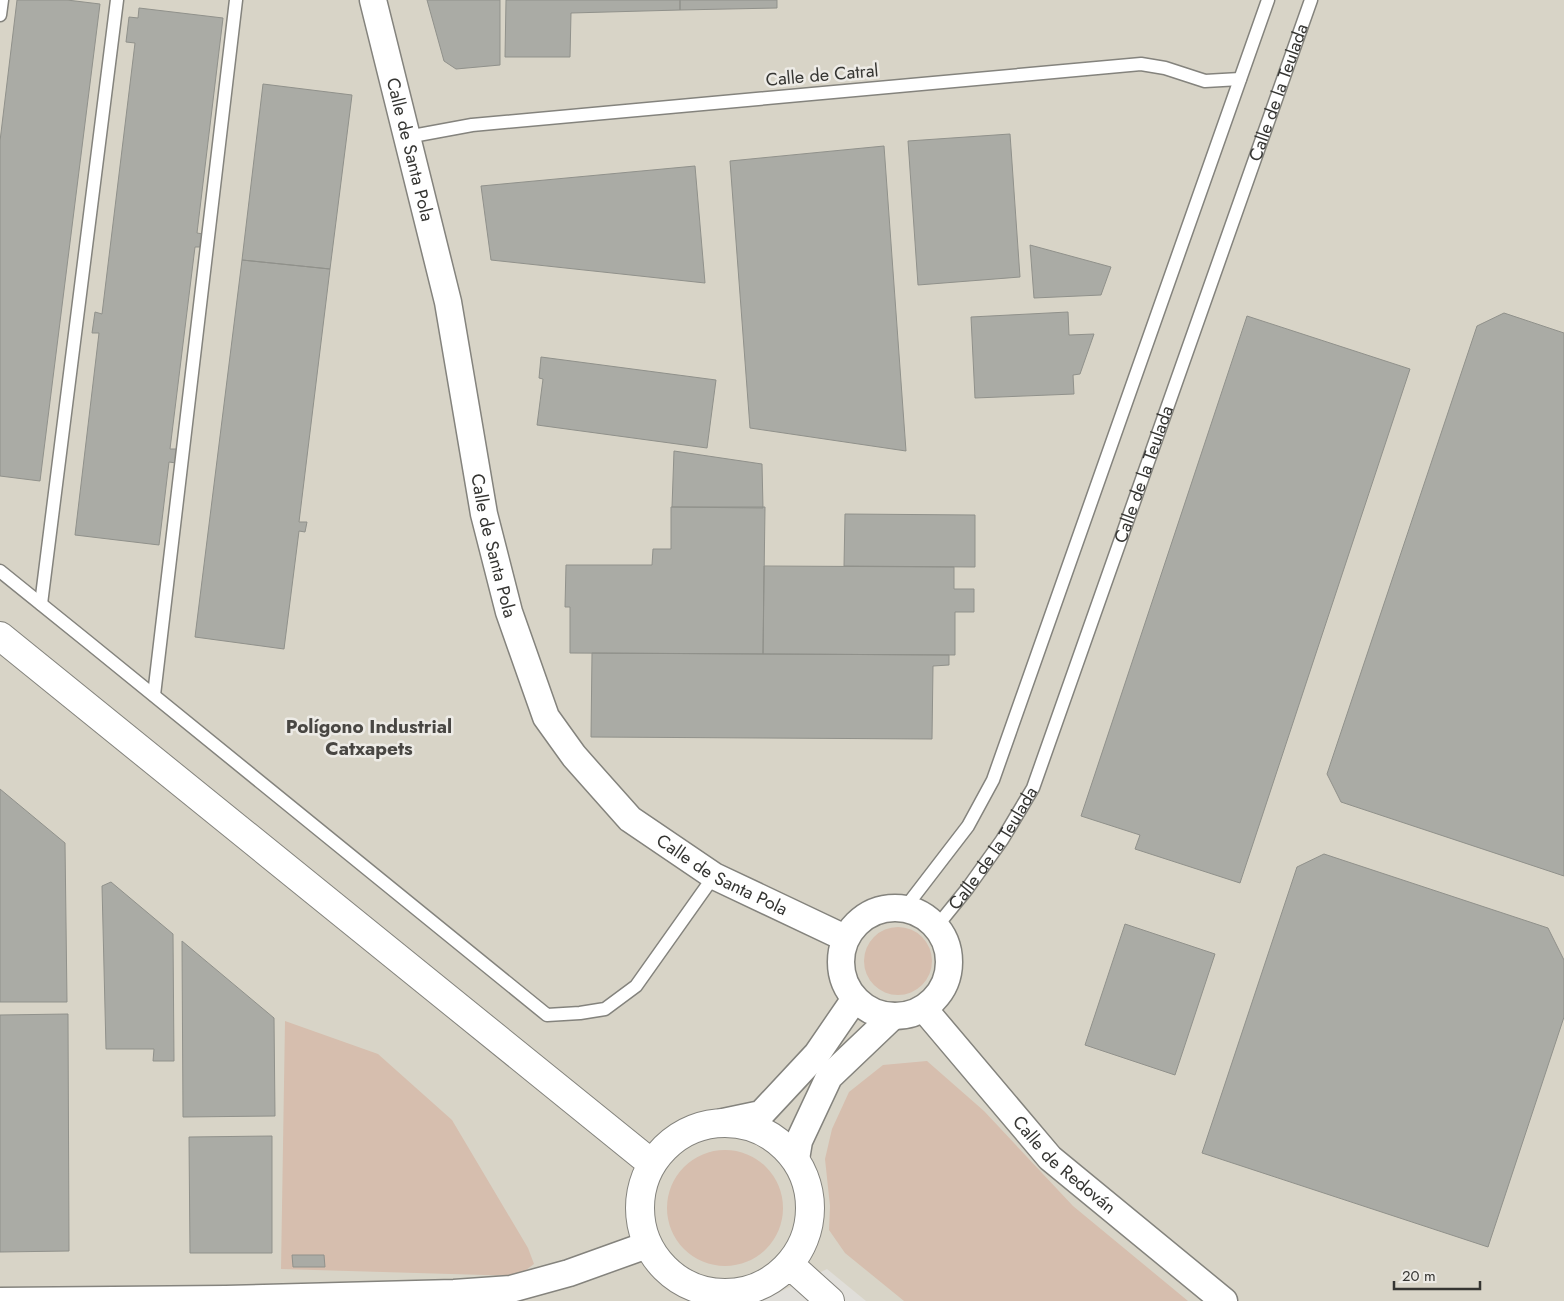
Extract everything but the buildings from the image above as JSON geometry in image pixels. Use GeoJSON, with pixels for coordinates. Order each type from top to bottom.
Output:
{"type":"FeatureCollection","features":[{"type":"Feature","properties":{"kind":"street","name":"Calle de Santa Pola"},"geometry":{"type":"LineString","coordinates":[[373,0],[448,302],[484,514],[510,612],[546,717],[574,756],[630,819],[714,876],[845,938]]}},
{"type":"Feature","properties":{"kind":"street"},"geometry":{"type":"LineString","coordinates":[[0,636],[651,1163]]}},
{"type":"Feature","properties":{"kind":"street"},"geometry":{"type":"LineString","coordinates":[[885,908],[905,908],[923,915],[937,926],[946,943],[950,966],[947,981],[937,997],[924,1009],[906,1016],[884,1016],[865,1008],[854,1000],[844,983],[840,957],[845,938],[856,923],[867,915],[885,908]]}},
{"type":"Feature","properties":{"kind":"street"},"geometry":{"type":"LineString","coordinates":[[723,1122],[751,1126],[776,1138],[796,1159],[808,1184],[811,1213],[804,1240],[789,1264],[768,1283],[741,1293],[712,1297],[686,1285],[663,1268],[647,1245],[639,1218],[640,1189],[651,1163],[670,1142],[695,1128],[723,1122],[761,1114],[817,1054],[854,1000]]}},
{"type":"Feature","properties":{"kind":"street","name":"Calle de Redován"},"geometry":{"type":"LineString","coordinates":[[924,1009],[1050,1158],[1224,1301]]}},
{"type":"Feature","properties":{"kind":"street"},"geometry":{"type":"LineString","coordinates":[[796,1159],[799,1141],[829,1078],[893,1016]]}},
{"type":"Feature","properties":{"kind":"street"},"geometry":{"type":"LineString","coordinates":[[0,1301],[226,1299],[454,1293],[511,1289],[569,1273],[647,1245]]}},
{"type":"Feature","properties":{"kind":"street"},"geometry":{"type":"LineString","coordinates":[[789,1264],[830,1301]]}},
{"type":"Feature","properties":{"kind":"lane"},"geometry":{"type":"LineString","coordinates":[[0,15],[2,0]]}},
{"type":"Feature","properties":{"kind":"lane"},"geometry":{"type":"LineString","coordinates":[[41,604],[117,0]]}},
{"type":"Feature","properties":{"kind":"lane"},"geometry":{"type":"LineString","coordinates":[[154,695],[236,0]]}},
{"type":"Feature","properties":{"kind":"lane","name":"Calle de la Teulada"},"geometry":{"type":"LineString","coordinates":[[905,908],[968,826],[993,780],[1268,0]]}},
{"type":"Feature","properties":{"kind":"lane","name":"Calle de la Teulada"},"geometry":{"type":"LineString","coordinates":[[937,926],[967,889],[1002,840],[1033,788],[1310,0]]}},
{"type":"Feature","properties":{"kind":"lane","name":"Calle de Catral"},"geometry":{"type":"LineString","coordinates":[[407,137],[472,125],[1141,64],[1165,68],[1205,80],[1240,79]]}},
{"type":"Feature","properties":{"kind":"lane"},"geometry":{"type":"LineString","coordinates":[[0,572],[547,1015],[605,1009],[636,986],[714,876]]}},
{"type":"Feature","properties":{"kind":"shaded area"},"geometry":{"type":"Polygon","coordinates":[[[0,0],[1564,0],[1564,1301],[866,1301],[827,1269],[761,1301],[0,1301],[0,0]]]}},
{"type":"Feature","properties":{"kind":"shaded area"},"geometry":{"type":"Polygon","coordinates":[[[891,927],[905,927],[917,932],[927,942],[932,954],[932,968],[927,980],[917,990],[905,995],[891,995],[879,990],[869,980],[864,968],[864,954],[869,942],[879,932],[891,927]]]}},
{"type":"Feature","properties":{"kind":"shaded area"},"geometry":{"type":"Polygon","coordinates":[[[285,1021],[378,1054],[452,1120],[528,1248],[534,1264],[518,1276],[281,1269],[285,1021]]]}},
{"type":"Feature","properties":{"kind":"shaded area"},"geometry":{"type":"Polygon","coordinates":[[[927,1061],[984,1111],[1073,1206],[1188,1301],[904,1301],[845,1253],[829,1230],[830,1206],[825,1159],[832,1129],[849,1092],[883,1065],[927,1061]]]}},
{"type":"Feature","properties":{"kind":"shaded area"},"geometry":{"type":"Polygon","coordinates":[[[725,1150],[747,1154],[757,1159],[766,1167],[774,1176],[779,1186],[783,1208],[779,1230],[774,1240],[766,1249],[757,1257],[747,1262],[725,1266],[703,1262],[693,1257],[684,1249],[676,1240],[671,1230],[667,1208],[671,1186],[676,1176],[684,1167],[693,1159],[703,1154],[725,1150]]]}},
{"type":"Feature","properties":{"kind":"district","name":"Polígono Industrial Catxapets"},"geometry":{"type":"Point","coordinates":[369,737]}}]}
